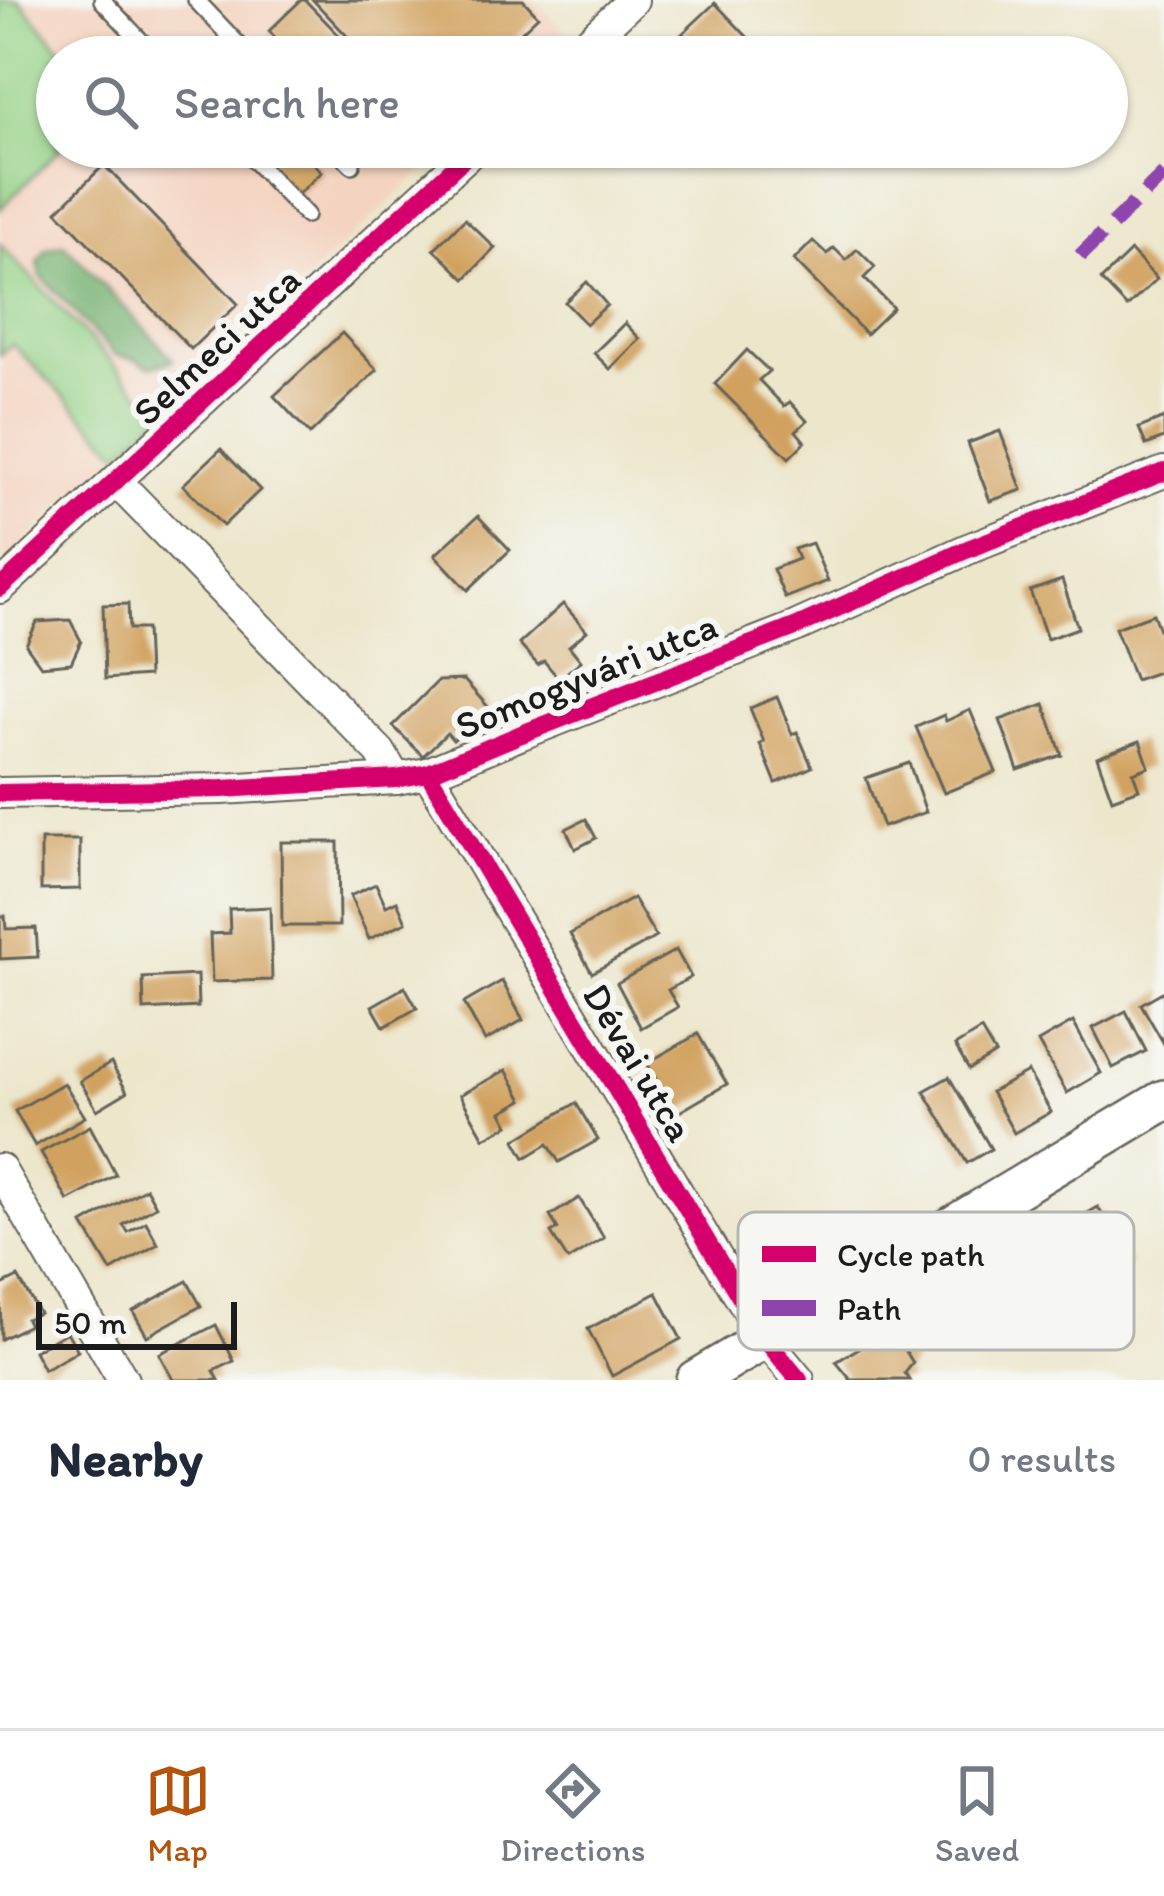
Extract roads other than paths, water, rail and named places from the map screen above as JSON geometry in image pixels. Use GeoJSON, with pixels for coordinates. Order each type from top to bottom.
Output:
{"type":"FeatureCollection","features":[{"type":"Feature","properties":{"kind":"street"},"geometry":{"type":"LineString","coordinates":[[594,36],[633,0]]}},
{"type":"Feature","properties":{"kind":"street","name":"Selmeci utca"},"geometry":{"type":"LineString","coordinates":[[0,588],[453,168]]}},
{"type":"Feature","properties":{"kind":"street","name":"Somogyvári utca"},"geometry":{"type":"LineString","coordinates":[[0,793],[222,789],[428,773],[795,627],[968,549],[1164,472]]}},
{"type":"Feature","properties":{"kind":"street"},"geometry":{"type":"LineString","coordinates":[[117,482],[380,752],[397,779]]}},
{"type":"Feature","properties":{"kind":"street","name":"Dévai utca"},"geometry":{"type":"LineString","coordinates":[[428,773],[738,1294]]}},
{"type":"Feature","properties":{"kind":"street"},"geometry":{"type":"LineString","coordinates":[[977,1212],[1164,1100]]}},
{"type":"Feature","properties":{"kind":"street"},"geometry":{"type":"LineString","coordinates":[[0,1169],[123,1380]]}},
{"type":"Feature","properties":{"kind":"street"},"geometry":{"type":"LineString","coordinates":[[696,1380],[746,1350]]}},
{"type":"Feature","properties":{"kind":"street","name":"Dévai utca"},"geometry":{"type":"LineString","coordinates":[[774,1350],[799,1380]]}},
{"type":"Feature","properties":{"kind":"lane"},"geometry":{"type":"LineString","coordinates":[[102,0],[136,36]]}},
{"type":"Feature","properties":{"kind":"lane"},"geometry":{"type":"LineString","coordinates":[[196,0],[230,36]]}},
{"type":"Feature","properties":{"kind":"lane"},"geometry":{"type":"LineString","coordinates":[[262,168],[306,215]]}}]}
